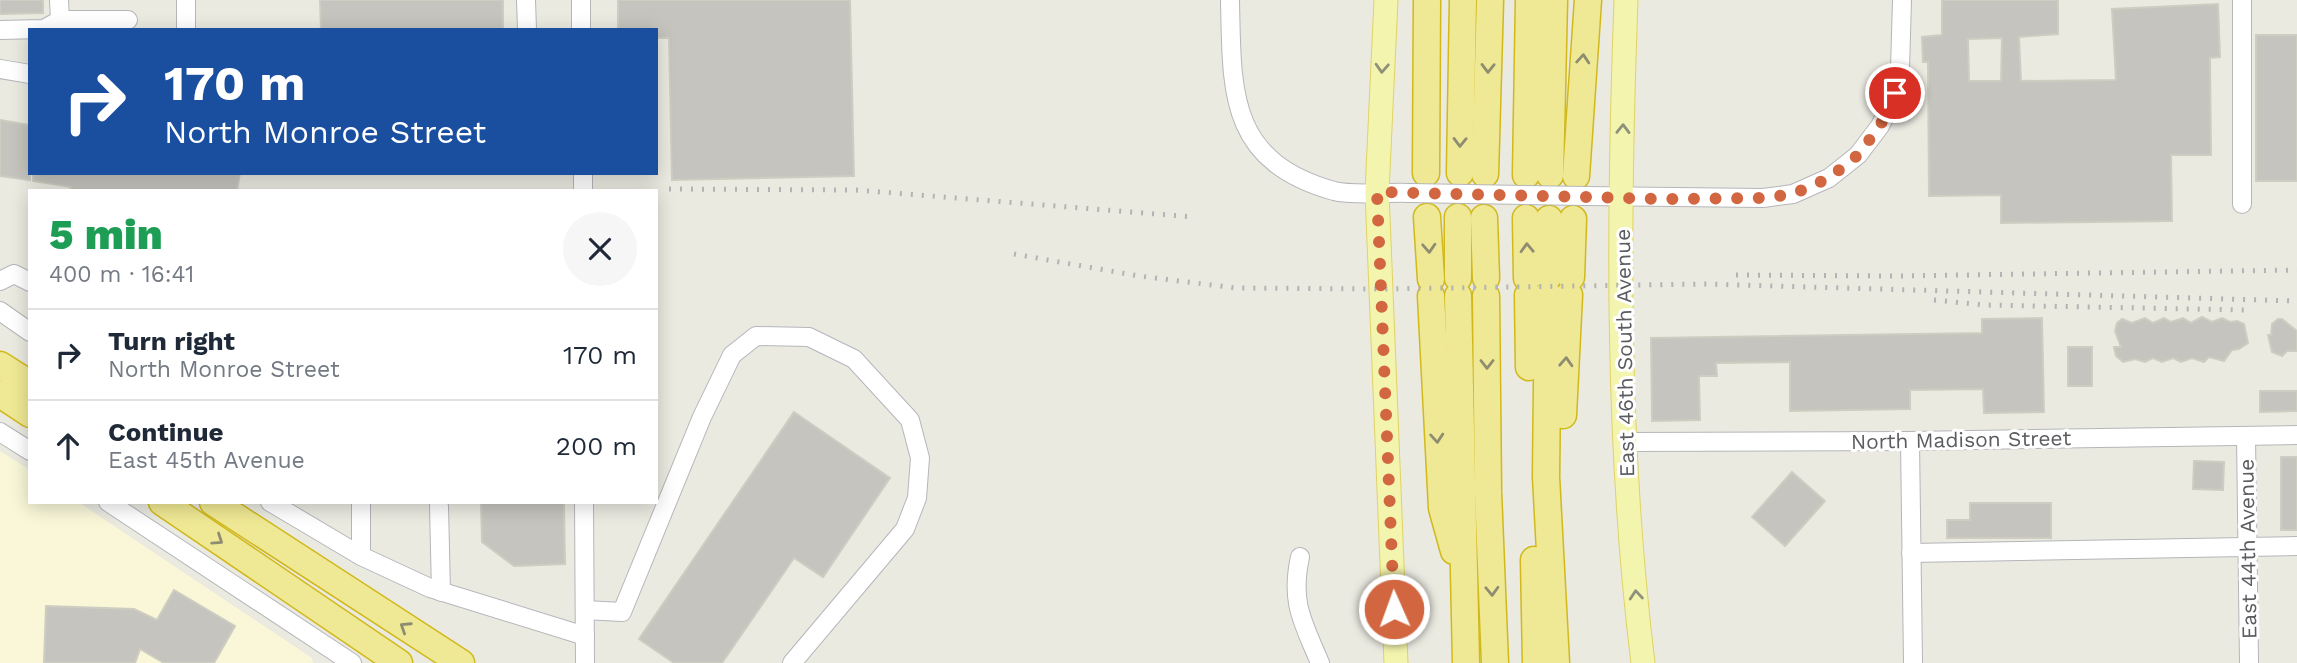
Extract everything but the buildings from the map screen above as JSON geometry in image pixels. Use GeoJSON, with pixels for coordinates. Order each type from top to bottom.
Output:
{"type":"FeatureCollection","features":[{"type":"Feature","properties":{"kind":"highway"},"geometry":{"type":"LineString","coordinates":[[1426,173],[1427,0]]}},
{"type":"Feature","properties":{"kind":"highway"},"geometry":{"type":"LineString","coordinates":[[1463,0],[1472,174],[1490,0]]}},
{"type":"Feature","properties":{"kind":"highway"},"geometry":{"type":"LineString","coordinates":[[1529,0],[1555,197]]}},
{"type":"Feature","properties":{"kind":"highway"},"geometry":{"type":"LineString","coordinates":[[1536,663],[1549,286],[1555,197],[1554,0]]}},
{"type":"Feature","properties":{"kind":"highway"},"geometry":{"type":"LineString","coordinates":[[1555,197],[1588,0]]}},
{"type":"Feature","properties":{"kind":"highway"},"geometry":{"type":"LineString","coordinates":[[1427,217],[1442,508],[1465,591]]}},
{"type":"Feature","properties":{"kind":"highway"},"geometry":{"type":"LineString","coordinates":[[1458,217],[1466,663]]}},
{"type":"Feature","properties":{"kind":"highway"},"geometry":{"type":"LineString","coordinates":[[1484,218],[1488,492],[1495,663]]}},
{"type":"Feature","properties":{"kind":"highway"},"geometry":{"type":"LineString","coordinates":[[1549,286],[1546,477],[1556,663]]}},
{"type":"Feature","properties":{"kind":"highway"},"geometry":{"type":"LineString","coordinates":[[0,365],[28,383]]}},
{"type":"Feature","properties":{"kind":"highway"},"geometry":{"type":"LineString","coordinates":[[0,394],[28,413]]}},
{"type":"Feature","properties":{"kind":"highway"},"geometry":{"type":"LineString","coordinates":[[165,504],[399,663]]}},
{"type":"Feature","properties":{"kind":"highway"},"geometry":{"type":"LineString","coordinates":[[216,504],[461,663]]}},
{"type":"Feature","properties":{"kind":"main road"},"geometry":{"type":"LineString","coordinates":[[1386,0],[1377,192],[1396,663]]}},
{"type":"Feature","properties":{"kind":"main road","name":"East 46th South Avenue"},"geometry":{"type":"LineString","coordinates":[[1626,0],[1622,197],[1626,442],[1632,550],[1643,663]]}},
{"type":"Feature","properties":{"kind":"street"},"geometry":{"type":"LineString","coordinates":[[59,0],[60,20]]}},
{"type":"Feature","properties":{"kind":"street"},"geometry":{"type":"LineString","coordinates":[[186,0],[187,28]]}},
{"type":"Feature","properties":{"kind":"street"},"geometry":{"type":"LineString","coordinates":[[526,0],[527,28]]}},
{"type":"Feature","properties":{"kind":"street"},"geometry":{"type":"LineString","coordinates":[[581,0],[581,28]]}},
{"type":"Feature","properties":{"kind":"street"},"geometry":{"type":"LineString","coordinates":[[1230,0],[1234,92],[1245,127],[1258,146],[1283,169],[1310,183],[1336,191],[1555,197],[1763,198],[1793,194],[1829,178],[1858,155],[1880,126],[1898,82],[1902,48],[1902,0]]}},
{"type":"Feature","properties":{"kind":"street"},"geometry":{"type":"LineString","coordinates":[[2242,0],[2242,204]]}},
{"type":"Feature","properties":{"kind":"street"},"geometry":{"type":"LineString","coordinates":[[46,28],[60,20],[128,20]]}},
{"type":"Feature","properties":{"kind":"street"},"geometry":{"type":"LineString","coordinates":[[0,30],[28,29]]}},
{"type":"Feature","properties":{"kind":"street"},"geometry":{"type":"LineString","coordinates":[[0,69],[28,74]]}},
{"type":"Feature","properties":{"kind":"street"},"geometry":{"type":"LineString","coordinates":[[0,281],[14,274],[28,281]]}},
{"type":"Feature","properties":{"kind":"street"},"geometry":{"type":"LineString","coordinates":[[0,311],[28,331]]}},
{"type":"Feature","properties":{"kind":"street"},"geometry":{"type":"LineString","coordinates":[[584,610],[622,612],[702,417],[732,355],[756,336],[809,337],[854,359],[910,420],[920,458],[917,498],[905,529],[792,663]]}},
{"type":"Feature","properties":{"kind":"street"},"geometry":{"type":"LineString","coordinates":[[0,432],[28,450]]}},
{"type":"Feature","properties":{"kind":"street","name":"North Madison Street"},"geometry":{"type":"LineString","coordinates":[[1626,442],[2297,435]]}},
{"type":"Feature","properties":{"kind":"street","name":"East 44th Avenue"},"geometry":{"type":"LineString","coordinates":[[2246,436],[2249,663]]}},
{"type":"Feature","properties":{"kind":"street"},"geometry":{"type":"LineString","coordinates":[[1910,441],[1913,663]]}},
{"type":"Feature","properties":{"kind":"street"},"geometry":{"type":"LineString","coordinates":[[111,504],[332,655],[352,663]]}},
{"type":"Feature","properties":{"kind":"street"},"geometry":{"type":"LineString","coordinates":[[273,504],[361,556],[442,592],[585,636]]}},
{"type":"Feature","properties":{"kind":"street"},"geometry":{"type":"LineString","coordinates":[[361,504],[361,556]]}},
{"type":"Feature","properties":{"kind":"street"},"geometry":{"type":"LineString","coordinates":[[584,504],[585,663]]}},
{"type":"Feature","properties":{"kind":"street"},"geometry":{"type":"LineString","coordinates":[[439,506],[442,592]]}},
{"type":"Feature","properties":{"kind":"street"},"geometry":{"type":"LineString","coordinates":[[1911,553],[2297,547]]}},
{"type":"Feature","properties":{"kind":"street"},"geometry":{"type":"LineString","coordinates":[[1300,557],[1296,574],[1297,608],[1320,663]]}},
{"type":"Feature","properties":{"kind":"street"},"geometry":{"type":"LineString","coordinates":[[332,655],[345,625]]}},
{"type":"Feature","properties":{"kind":"shaded area"},"geometry":{"type":"Polygon","coordinates":[[[0,451],[28,469],[28,504],[81,504],[312,658],[313,663],[0,663],[0,451]]]}},
{"type":"Feature","properties":{"kind":"railway"},"geometry":{"type":"LineString","coordinates":[[669,189],[856,190],[1194,217]]}},
{"type":"Feature","properties":{"kind":"railway"},"geometry":{"type":"LineString","coordinates":[[1014,254],[1139,276],[1236,288],[1381,289],[1705,284],[2297,301]]}},
{"type":"Feature","properties":{"kind":"railway"},"geometry":{"type":"LineString","coordinates":[[1736,275],[1895,276],[2297,270]]}},
{"type":"Feature","properties":{"kind":"railway"},"geometry":{"type":"LineString","coordinates":[[1934,300],[1984,305],[2245,310]]}},
{"type":"Feature","properties":{"kind":"route"},"geometry":{"type":"LineString","coordinates":[[1394,609],[1377,192],[1665,199],[1763,198],[1793,194],[1829,178],[1858,155],[1880,126],[1895,93]]}}]}
